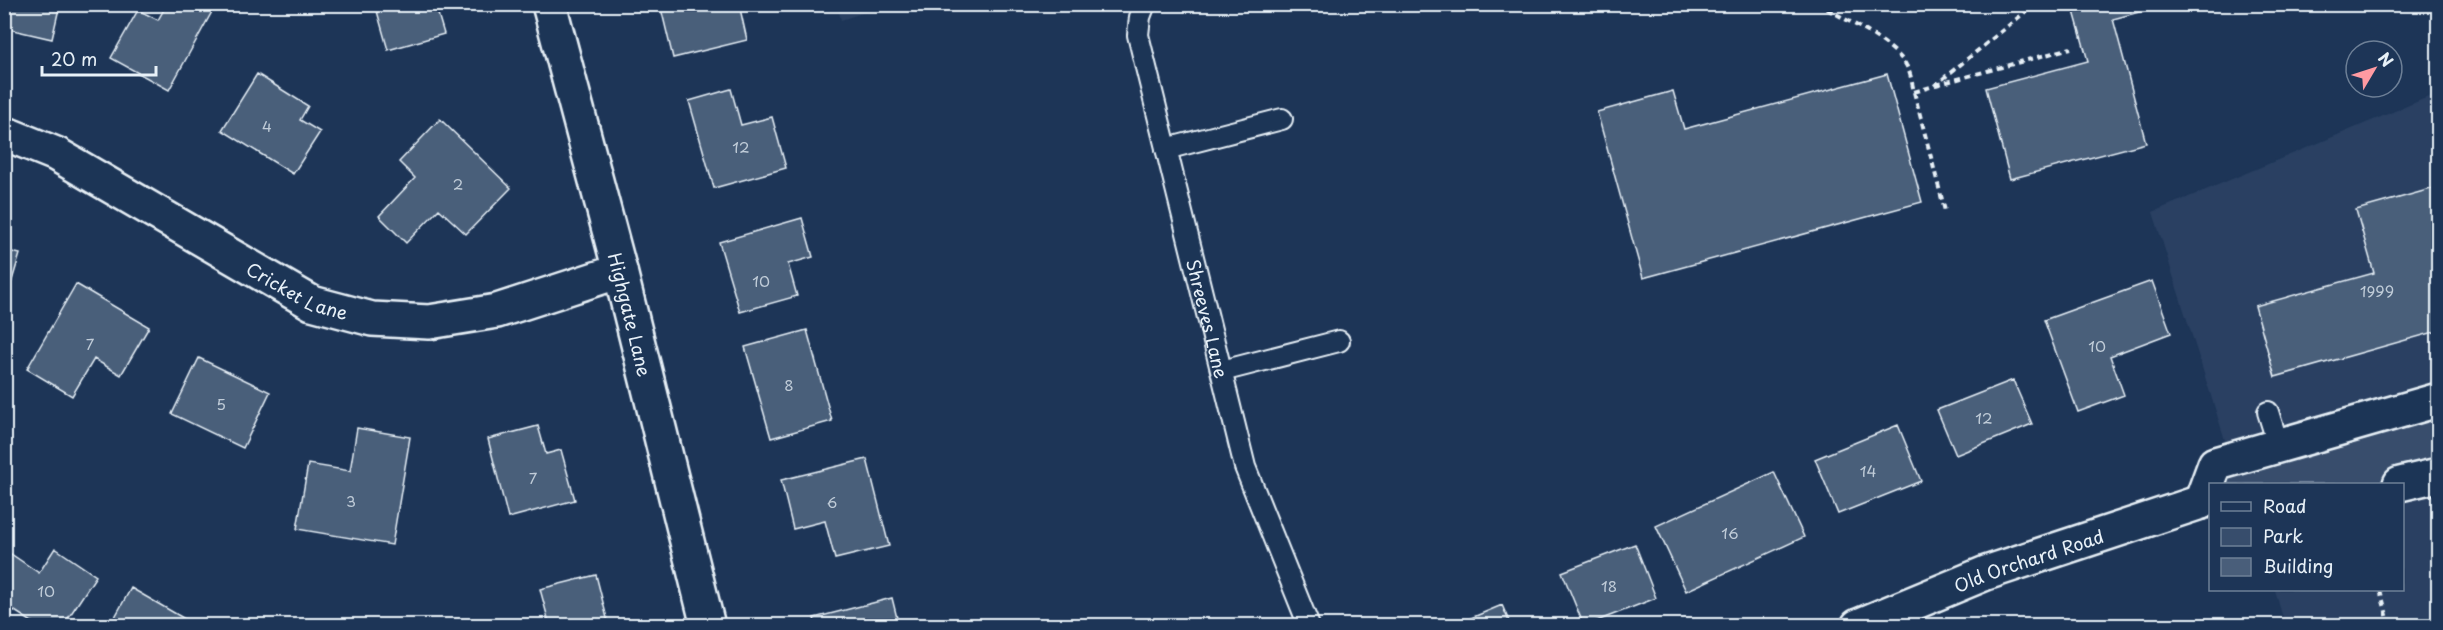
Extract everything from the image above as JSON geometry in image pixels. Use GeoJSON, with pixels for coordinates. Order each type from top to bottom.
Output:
{"type":"FeatureCollection","features":[{"type":"Feature","properties":{"kind":"street","name":"Highgate Lane"},"geometry":{"type":"LineString","coordinates":[[549,4],[620,271],[708,626]]}},
{"type":"Feature","properties":{"kind":"street","name":"Cricket Lane"},"geometry":{"type":"LineString","coordinates":[[4,133],[56,154],[312,303],[372,319],[429,322],[497,311],[620,271]]}},
{"type":"Feature","properties":{"kind":"street","name":"Old Orchard Road"},"geometry":{"type":"LineString","coordinates":[[2211,483],[2215,464],[2278,444],[2439,400]]}},
{"type":"Feature","properties":{"kind":"street"},"geometry":{"type":"LineString","coordinates":[[2404,483],[2439,475]]}},
{"type":"Feature","properties":{"kind":"street","name":"Old Orchard Road"},"geometry":{"type":"LineString","coordinates":[[1858,626],[1986,573],[2206,505]]}},
{"type":"Feature","properties":{"kind":"lane","name":"Shreeves Lane"},"geometry":{"type":"LineString","coordinates":[[1145,4],[1140,17],[1138,35],[1245,467],[1309,626]]}},
{"type":"Feature","properties":{"kind":"lane"},"geometry":{"type":"LineString","coordinates":[[1166,149],[1282,119]]}},
{"type":"Feature","properties":{"kind":"lane"},"geometry":{"type":"LineString","coordinates":[[1222,371],[1339,341]]}},
{"type":"Feature","properties":{"kind":"lane"},"geometry":{"type":"LineString","coordinates":[[2268,412],[2278,444]]}},
{"type":"Feature","properties":{"kind":"path"},"geometry":{"type":"LineString","coordinates":[[1818,4],[1865,31],[1893,51],[1907,66],[1945,211]]}},
{"type":"Feature","properties":{"kind":"path"},"geometry":{"type":"LineString","coordinates":[[1934,86],[2035,4]]}},
{"type":"Feature","properties":{"kind":"path"},"geometry":{"type":"LineString","coordinates":[[1914,92],[2072,48]]}},
{"type":"Feature","properties":{"kind":"path"},"geometry":{"type":"LineString","coordinates":[[2380,591],[2390,626]]}},
{"type":"Feature","properties":{"kind":"shaded area"},"geometry":{"type":"Polygon","coordinates":[[[837,4],[886,4],[886,5],[841,20],[837,4]]]}},
{"type":"Feature","properties":{"kind":"shaded area"},"geometry":{"type":"Polygon","coordinates":[[[2438,93],[2438,401],[2231,459],[2153,212],[2438,93]]]}},
{"type":"Feature","properties":{"kind":"shaded area"},"geometry":{"type":"Polygon","coordinates":[[[2438,474],[2438,625],[2285,625],[2275,591],[2404,591],[2404,483],[2438,474]]]}},
{"type":"Feature","properties":{"kind":"green space"},"geometry":{"type":"Polygon","coordinates":[[[2438,400],[2438,475],[2404,483],[2210,483],[2215,464],[2438,400]]]}},
{"type":"Feature","properties":{"kind":"building"},"geometry":{"type":"Polygon","coordinates":[[[4,4],[60,4],[52,39],[4,28],[4,4]]]}},
{"type":"Feature","properties":{"kind":"building"},"geometry":{"type":"Polygon","coordinates":[[[167,4],[208,4],[214,8],[169,90],[111,58],[138,10],[158,20],[167,4]]]}},
{"type":"Feature","properties":{"kind":"building"},"geometry":{"type":"Polygon","coordinates":[[[375,4],[435,4],[444,34],[388,50],[375,4]]]}},
{"type":"Feature","properties":{"kind":"building"},"geometry":{"type":"Polygon","coordinates":[[[660,4],[739,4],[747,40],[673,58],[660,4]]]}},
{"type":"Feature","properties":{"kind":"building"},"geometry":{"type":"Polygon","coordinates":[[[2072,4],[2169,4],[2113,19],[2146,143],[2010,179],[1986,88],[2088,61],[2072,4]]]}},
{"type":"Feature","properties":{"kind":"building"},"geometry":{"type":"Polygon","coordinates":[[[257,74],[308,106],[300,120],[320,132],[293,174],[222,130],[257,74]]]}},
{"type":"Feature","properties":{"kind":"building"},"geometry":{"type":"Polygon","coordinates":[[[1887,74],[1922,202],[1643,278],[1597,112],[1673,91],[1684,129],[1887,74]]]}},
{"type":"Feature","properties":{"kind":"building"},"geometry":{"type":"Polygon","coordinates":[[[731,89],[741,125],[772,117],[786,168],[714,188],[689,101],[731,89]]]}},
{"type":"Feature","properties":{"kind":"building"},"geometry":{"type":"Polygon","coordinates":[[[440,119],[511,188],[466,234],[439,209],[406,243],[379,216],[415,178],[399,162],[440,119]]]}},
{"type":"Feature","properties":{"kind":"building"},"geometry":{"type":"Polygon","coordinates":[[[2438,187],[2438,331],[2275,377],[2255,306],[2374,273],[2356,210],[2438,187]]]}},
{"type":"Feature","properties":{"kind":"building"},"geometry":{"type":"Polygon","coordinates":[[[802,218],[813,257],[788,264],[797,296],[740,312],[719,242],[802,218]]]}},
{"type":"Feature","properties":{"kind":"building"},"geometry":{"type":"Polygon","coordinates":[[[4,250],[20,254],[4,307],[4,250]]]}},
{"type":"Feature","properties":{"kind":"building"},"geometry":{"type":"Polygon","coordinates":[[[2152,281],[2171,333],[2110,356],[2124,395],[2078,412],[2044,320],[2152,281]]]}},
{"type":"Feature","properties":{"kind":"building"},"geometry":{"type":"Polygon","coordinates":[[[76,284],[149,327],[121,375],[94,359],[72,396],[27,369],[76,284]]]}},
{"type":"Feature","properties":{"kind":"building"},"geometry":{"type":"Polygon","coordinates":[[[807,330],[832,421],[771,438],[745,347],[807,330]]]}},
{"type":"Feature","properties":{"kind":"building"},"geometry":{"type":"Polygon","coordinates":[[[199,358],[270,392],[243,448],[172,414],[199,358]]]}},
{"type":"Feature","properties":{"kind":"building"},"geometry":{"type":"Polygon","coordinates":[[[2013,380],[2032,424],[1956,455],[1937,410],[2013,380]]]}},
{"type":"Feature","properties":{"kind":"building"},"geometry":{"type":"Polygon","coordinates":[[[1898,425],[1921,481],[1838,514],[1815,459],[1898,425]]]}},
{"type":"Feature","properties":{"kind":"building"},"geometry":{"type":"Polygon","coordinates":[[[538,426],[546,454],[561,450],[575,500],[508,518],[488,439],[538,426]]]}},
{"type":"Feature","properties":{"kind":"building"},"geometry":{"type":"Polygon","coordinates":[[[357,428],[410,437],[392,545],[297,529],[308,464],[350,471],[357,428]]]}},
{"type":"Feature","properties":{"kind":"building"},"geometry":{"type":"Polygon","coordinates":[[[867,459],[889,546],[835,559],[825,521],[793,529],[781,480],[867,459]]]}},
{"type":"Feature","properties":{"kind":"building"},"geometry":{"type":"Polygon","coordinates":[[[1774,472],[1804,537],[1686,591],[1656,526],[1774,472]]]}},
{"type":"Feature","properties":{"kind":"building"},"geometry":{"type":"Polygon","coordinates":[[[1635,544],[1656,598],[1584,626],[1562,572],[1635,544]]]}},
{"type":"Feature","properties":{"kind":"building"},"geometry":{"type":"Polygon","coordinates":[[[55,548],[96,576],[63,626],[38,626],[4,604],[4,557],[8,552],[39,573],[55,548]]]}},
{"type":"Feature","properties":{"kind":"building"},"geometry":{"type":"Polygon","coordinates":[[[596,575],[609,626],[550,626],[540,589],[596,575]]]}},
{"type":"Feature","properties":{"kind":"building"},"geometry":{"type":"Polygon","coordinates":[[[131,588],[197,626],[110,626],[131,588]]]}},
{"type":"Feature","properties":{"kind":"building"},"geometry":{"type":"Polygon","coordinates":[[[892,598],[899,626],[816,626],[814,618],[892,598]]]}},
{"type":"Feature","properties":{"kind":"building"},"geometry":{"type":"Polygon","coordinates":[[[1502,605],[1511,626],[1452,626],[1502,605]]]}}]}
